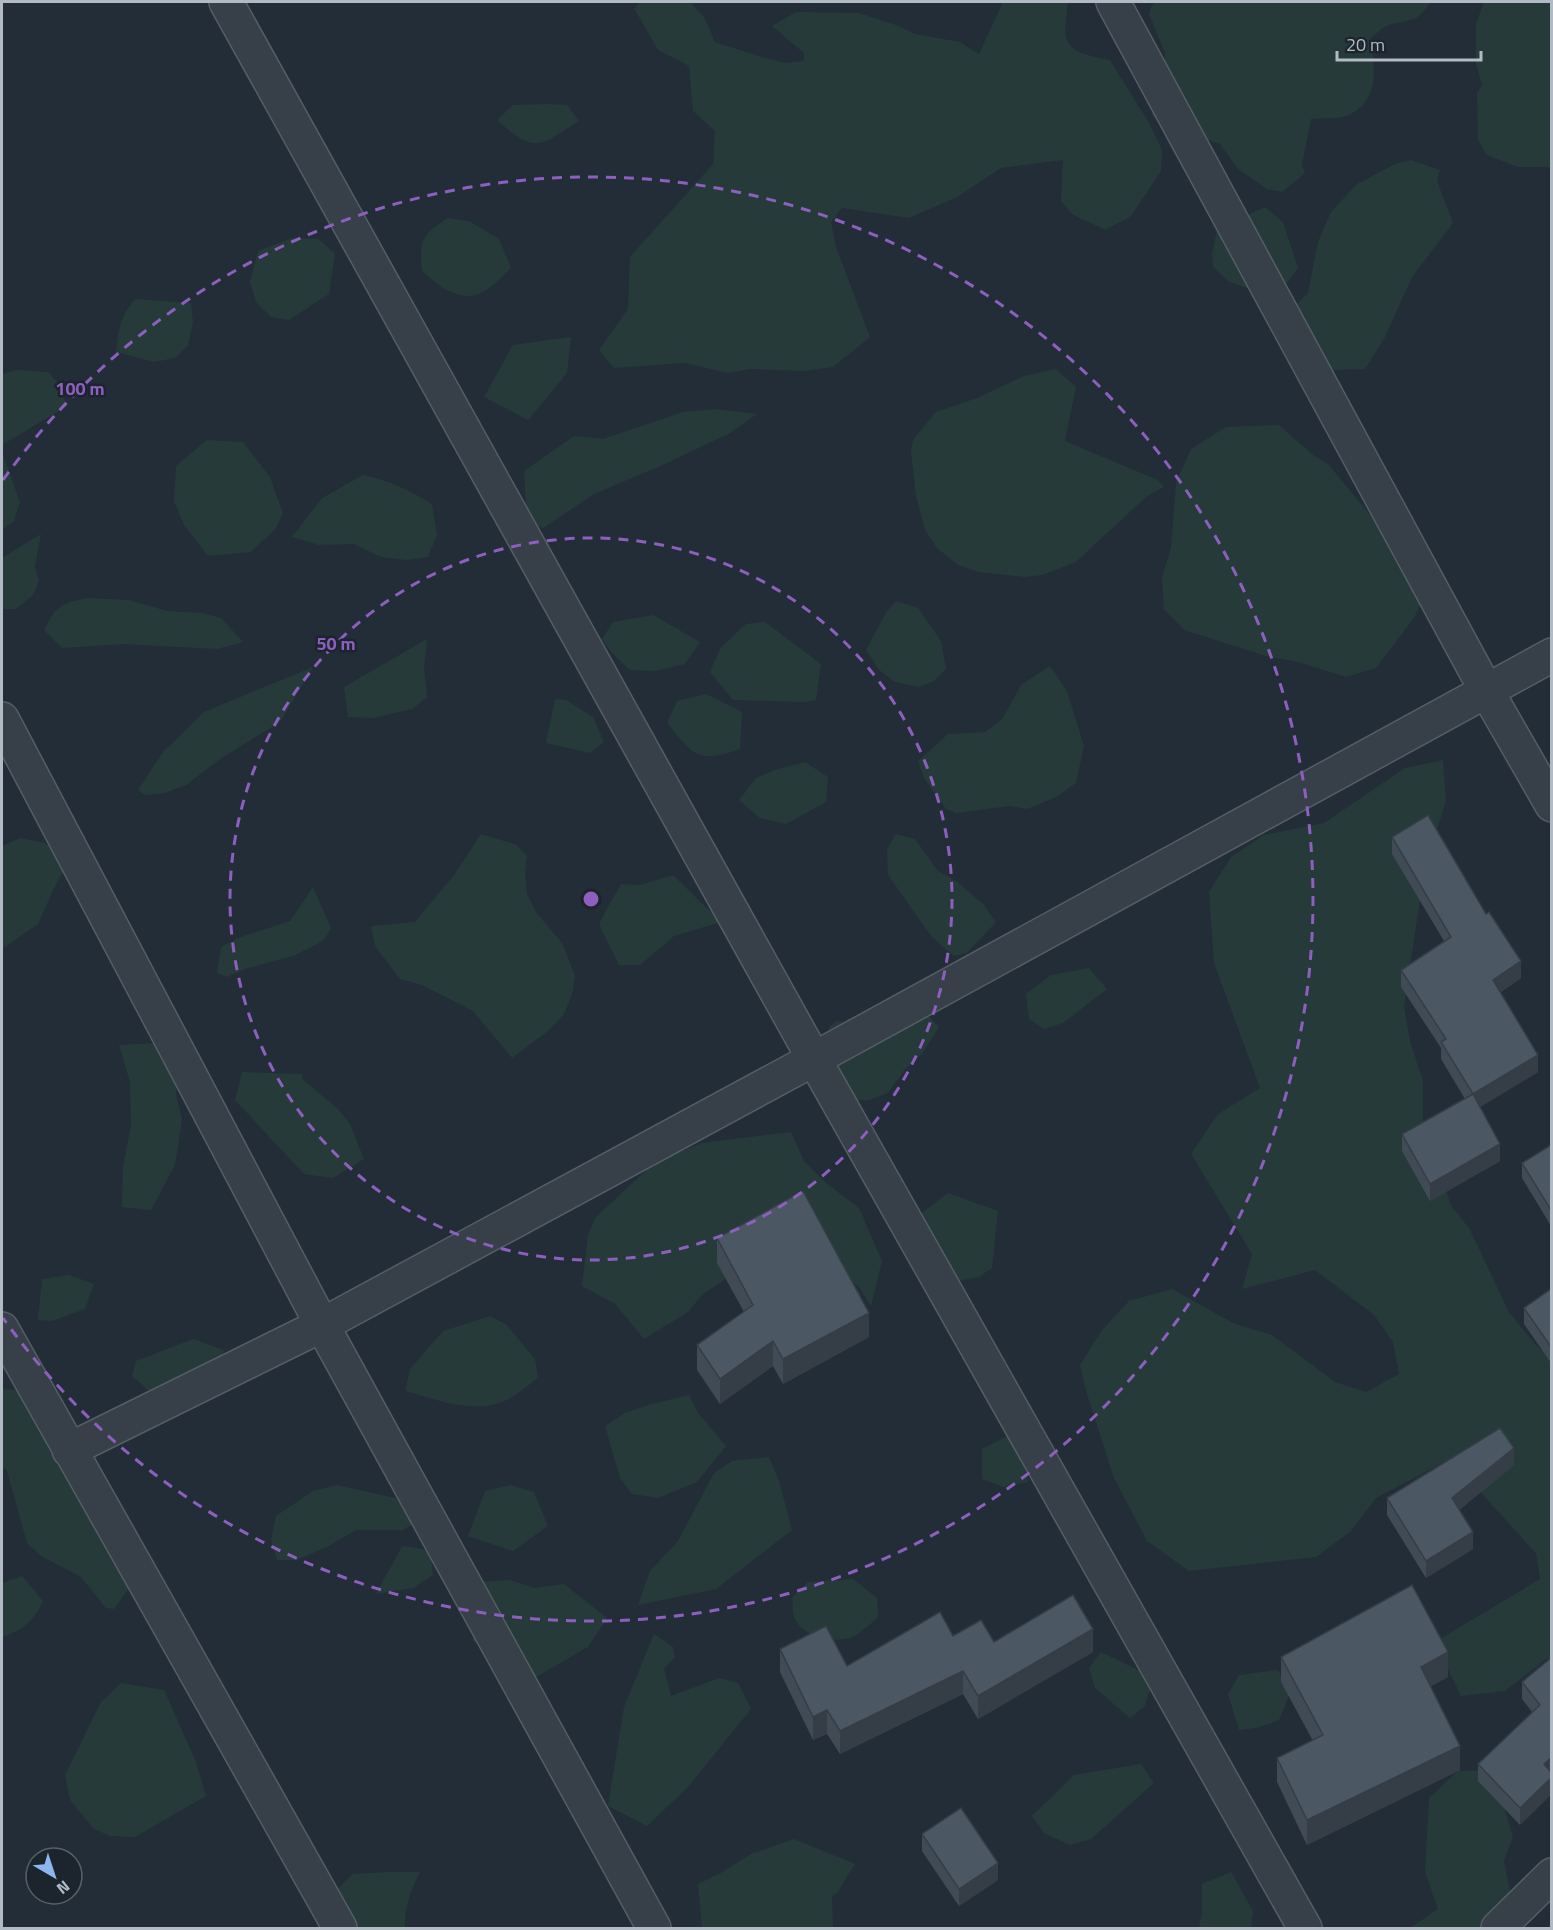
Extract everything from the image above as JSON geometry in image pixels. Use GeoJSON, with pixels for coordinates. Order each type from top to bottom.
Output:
{"type":"FeatureCollection","features":[{"type":"Feature","properties":{"kind":"street"},"geometry":{"type":"LineString","coordinates":[[226,2],[814,1059],[1305,1929]]}},
{"type":"Feature","properties":{"kind":"street"},"geometry":{"type":"LineString","coordinates":[[1113,2],[1486,690],[1551,805]]}},
{"type":"Feature","properties":{"kind":"street"},"geometry":{"type":"LineString","coordinates":[[69,1450],[322,1325],[814,1059],[1551,655]]}},
{"type":"Feature","properties":{"kind":"street"},"geometry":{"type":"LineString","coordinates":[[2,719],[322,1325],[654,1929]]}},
{"type":"Feature","properties":{"kind":"street"},"geometry":{"type":"LineString","coordinates":[[2,1329],[339,1929]]}},
{"type":"Feature","properties":{"kind":"street"},"geometry":{"type":"LineString","coordinates":[[1498,1929],[1551,1875]]}},
{"type":"Feature","properties":{"kind":"green space"},"geometry":{"type":"Polygon","coordinates":[[[640,2],[690,2],[704,17],[715,42],[785,63],[804,61],[804,53],[772,26],[796,12],[859,13],[915,34],[960,42],[979,54],[1003,2],[1068,2],[1065,27],[1068,42],[1084,54],[1110,60],[1149,123],[1162,150],[1161,171],[1131,216],[1105,230],[1072,214],[1061,201],[1063,160],[1001,168],[957,197],[909,218],[842,208],[831,222],[836,247],[870,337],[833,367],[804,371],[751,369],[728,373],[685,363],[614,368],[599,350],[628,309],[630,257],[713,164],[715,131],[693,111],[689,66],[658,50],[634,8],[640,2]]]}},
{"type":"Feature","properties":{"kind":"green space"},"geometry":{"type":"Polygon","coordinates":[[[1156,2],[1430,2],[1417,17],[1386,26],[1371,38],[1374,71],[1371,91],[1366,100],[1349,115],[1311,119],[1302,165],[1305,173],[1282,192],[1267,189],[1238,169],[1220,144],[1166,131],[1152,115],[1155,85],[1165,72],[1165,53],[1149,14],[1152,5],[1156,2]]]}},
{"type":"Feature","properties":{"kind":"green space"},"geometry":{"type":"Polygon","coordinates":[[[1484,2],[1551,2],[1551,167],[1518,167],[1487,155],[1478,140],[1477,93],[1482,85],[1476,64],[1476,24],[1484,2]]]}},
{"type":"Feature","properties":{"kind":"green space"},"geometry":{"type":"Polygon","coordinates":[[[513,105],[567,105],[579,121],[546,141],[538,143],[521,138],[497,120],[513,105]]]}},
{"type":"Feature","properties":{"kind":"green space"},"geometry":{"type":"Polygon","coordinates":[[[1411,160],[1440,170],[1437,181],[1453,223],[1412,277],[1385,337],[1365,369],[1331,370],[1287,323],[1297,304],[1308,293],[1318,242],[1331,212],[1357,184],[1397,163],[1411,160]]]}},
{"type":"Feature","properties":{"kind":"green space"},"geometry":{"type":"Polygon","coordinates":[[[1265,207],[1283,222],[1298,268],[1285,285],[1260,293],[1228,281],[1213,267],[1212,253],[1217,230],[1265,207]]]}},
{"type":"Feature","properties":{"kind":"green space"},"geometry":{"type":"Polygon","coordinates":[[[448,218],[469,221],[499,239],[511,268],[481,293],[473,296],[457,294],[441,287],[422,271],[421,252],[424,239],[448,218]]]}},
{"type":"Feature","properties":{"kind":"green space"},"geometry":{"type":"Polygon","coordinates":[[[292,238],[319,239],[335,254],[329,294],[289,320],[271,317],[256,302],[250,282],[258,251],[292,238]]]}},
{"type":"Feature","properties":{"kind":"green space"},"geometry":{"type":"Polygon","coordinates":[[[136,299],[191,303],[193,323],[188,345],[175,358],[154,362],[116,352],[123,317],[136,299]]]}},
{"type":"Feature","properties":{"kind":"green space"},"geometry":{"type":"Polygon","coordinates":[[[571,337],[567,373],[528,420],[484,397],[513,345],[571,337]]]}},
{"type":"Feature","properties":{"kind":"green space"},"geometry":{"type":"Polygon","coordinates":[[[1056,369],[1076,387],[1065,441],[1158,480],[1164,487],[1146,497],[1076,562],[1043,575],[1024,577],[979,572],[958,565],[937,548],[925,530],[916,496],[911,451],[913,440],[936,412],[977,398],[1024,376],[1056,369]]]}},
{"type":"Feature","properties":{"kind":"green space"},"geometry":{"type":"Polygon","coordinates":[[[17,370],[48,372],[59,384],[67,406],[2,445],[2,374],[17,370]]]}},
{"type":"Feature","properties":{"kind":"green space"},"geometry":{"type":"Polygon","coordinates":[[[715,409],[757,414],[730,433],[594,494],[543,528],[527,523],[524,471],[574,436],[603,439],[683,412],[715,409]]]}},
{"type":"Feature","properties":{"kind":"green space"},"geometry":{"type":"Polygon","coordinates":[[[1279,425],[1313,455],[1328,464],[1372,517],[1423,599],[1414,618],[1376,668],[1346,677],[1298,662],[1266,656],[1184,630],[1164,609],[1162,577],[1171,548],[1176,483],[1191,449],[1226,427],[1279,425]]]}},
{"type":"Feature","properties":{"kind":"green space"},"geometry":{"type":"Polygon","coordinates":[[[207,440],[243,442],[270,477],[283,513],[276,528],[251,552],[208,556],[184,525],[174,501],[176,466],[207,440]]]}},
{"type":"Feature","properties":{"kind":"green space"},"geometry":{"type":"Polygon","coordinates":[[[2,452],[20,502],[14,521],[2,530],[2,452]]]}},
{"type":"Feature","properties":{"kind":"green space"},"geometry":{"type":"Polygon","coordinates":[[[363,475],[399,486],[432,504],[437,535],[428,557],[406,560],[381,557],[354,544],[319,545],[292,537],[322,498],[363,475]]]}},
{"type":"Feature","properties":{"kind":"green space"},"geometry":{"type":"Polygon","coordinates":[[[41,534],[35,567],[39,581],[33,595],[16,609],[2,609],[2,558],[41,534]]]}},
{"type":"Feature","properties":{"kind":"green space"},"geometry":{"type":"Polygon","coordinates":[[[88,598],[129,600],[167,611],[202,613],[221,618],[243,642],[217,649],[124,644],[62,648],[44,630],[60,607],[88,598]]]}},
{"type":"Feature","properties":{"kind":"green space"},"geometry":{"type":"Polygon","coordinates":[[[896,601],[918,608],[941,641],[946,669],[934,681],[918,687],[895,682],[879,670],[866,650],[887,611],[896,601]]]}},
{"type":"Feature","properties":{"kind":"green space"},"geometry":{"type":"Polygon","coordinates":[[[653,615],[700,642],[685,664],[655,671],[630,670],[611,652],[602,639],[613,622],[653,615]]]}},
{"type":"Feature","properties":{"kind":"green space"},"geometry":{"type":"Polygon","coordinates":[[[765,622],[821,664],[816,700],[804,702],[733,700],[710,672],[721,647],[746,624],[765,622]]]}},
{"type":"Feature","properties":{"kind":"green space"},"geometry":{"type":"Polygon","coordinates":[[[427,639],[424,668],[427,697],[412,709],[373,718],[348,717],[344,687],[427,639]]]}},
{"type":"Feature","properties":{"kind":"green space"},"geometry":{"type":"Polygon","coordinates":[[[1050,666],[1067,691],[1084,746],[1076,783],[1056,797],[1027,809],[1010,806],[956,813],[946,809],[924,778],[918,761],[948,734],[985,732],[1002,719],[1021,685],[1050,666]]]}},
{"type":"Feature","properties":{"kind":"green space"},"geometry":{"type":"Polygon","coordinates":[[[313,667],[280,722],[220,759],[186,785],[165,793],[145,795],[138,790],[163,752],[204,712],[313,667]]]}},
{"type":"Feature","properties":{"kind":"green space"},"geometry":{"type":"Polygon","coordinates":[[[706,694],[742,712],[740,749],[715,756],[698,754],[684,743],[667,723],[677,701],[706,694]]]}},
{"type":"Feature","properties":{"kind":"green space"},"geometry":{"type":"Polygon","coordinates":[[[555,699],[566,700],[593,717],[604,742],[590,753],[546,743],[555,699]]]}},
{"type":"Feature","properties":{"kind":"green space"},"geometry":{"type":"Polygon","coordinates":[[[1443,760],[1446,800],[1424,873],[1404,1006],[1410,1041],[1423,1081],[1423,1130],[1452,1207],[1469,1228],[1509,1312],[1535,1344],[1551,1359],[1551,1659],[1546,1659],[1505,1691],[1461,1696],[1435,1642],[1540,1579],[1536,1553],[1450,1459],[1376,1498],[1351,1531],[1316,1557],[1189,1571],[1147,1541],[1114,1478],[1080,1365],[1102,1330],[1129,1301],[1172,1289],[1235,1324],[1272,1335],[1335,1382],[1366,1392],[1399,1374],[1393,1342],[1374,1315],[1315,1270],[1242,1289],[1252,1254],[1191,1154],[1218,1114],[1260,1088],[1214,963],[1209,892],[1231,857],[1264,835],[1324,823],[1405,768],[1443,760]]]}},
{"type":"Feature","properties":{"kind":"green space"},"geometry":{"type":"Polygon","coordinates":[[[805,762],[828,777],[826,802],[786,824],[760,818],[739,800],[756,778],[805,762]]]}},
{"type":"Feature","properties":{"kind":"green space"},"geometry":{"type":"Polygon","coordinates":[[[481,834],[517,845],[527,856],[525,872],[527,894],[536,912],[562,943],[575,976],[572,995],[564,1014],[548,1031],[512,1058],[473,1011],[422,985],[400,979],[375,946],[371,926],[415,922],[454,875],[481,834]]]}},
{"type":"Feature","properties":{"kind":"green space"},"geometry":{"type":"Polygon","coordinates":[[[896,834],[915,839],[938,871],[956,881],[983,904],[996,922],[967,953],[954,956],[931,936],[888,875],[887,849],[896,834]]]}},
{"type":"Feature","properties":{"kind":"green space"},"geometry":{"type":"Polygon","coordinates":[[[20,838],[45,843],[69,861],[38,924],[2,949],[2,846],[20,838]]]}},
{"type":"Feature","properties":{"kind":"green space"},"geometry":{"type":"Polygon","coordinates":[[[673,875],[721,922],[674,936],[640,965],[619,965],[600,927],[600,922],[621,884],[640,885],[673,875]]]}},
{"type":"Feature","properties":{"kind":"green space"},"geometry":{"type":"Polygon","coordinates":[[[313,887],[331,928],[323,941],[293,956],[245,969],[227,977],[217,973],[221,947],[238,938],[290,921],[313,887]]]}},
{"type":"Feature","properties":{"kind":"green space"},"geometry":{"type":"Polygon","coordinates":[[[1089,968],[1107,989],[1063,1023],[1044,1029],[1029,1019],[1026,994],[1051,975],[1089,968]]]}},
{"type":"Feature","properties":{"kind":"green space"},"geometry":{"type":"Polygon","coordinates":[[[913,1000],[939,1027],[922,1054],[905,1069],[888,1093],[869,1100],[848,1101],[815,1075],[829,1027],[836,1021],[874,1024],[913,1000]]]}},
{"type":"Feature","properties":{"kind":"green space"},"geometry":{"type":"Polygon","coordinates":[[[154,1043],[178,1073],[176,1094],[182,1120],[175,1165],[151,1210],[122,1207],[123,1167],[131,1125],[130,1082],[119,1045],[154,1043]]]}},
{"type":"Feature","properties":{"kind":"green space"},"geometry":{"type":"Polygon","coordinates":[[[242,1072],[302,1074],[302,1079],[338,1109],[350,1124],[364,1159],[333,1178],[304,1174],[235,1100],[242,1072]]]}},
{"type":"Feature","properties":{"kind":"green space"},"geometry":{"type":"Polygon","coordinates":[[[791,1132],[804,1161],[826,1183],[859,1208],[882,1261],[871,1306],[859,1287],[795,1239],[759,1256],[702,1295],[688,1312],[644,1339],[615,1304],[582,1286],[588,1235],[596,1217],[655,1162],[702,1143],[791,1132]]]}},
{"type":"Feature","properties":{"kind":"green space"},"geometry":{"type":"Polygon","coordinates":[[[948,1193],[998,1211],[992,1268],[979,1277],[958,1281],[912,1230],[923,1212],[948,1193]]]}},
{"type":"Feature","properties":{"kind":"green space"},"geometry":{"type":"Polygon","coordinates":[[[69,1275],[94,1284],[85,1309],[52,1321],[38,1320],[42,1279],[69,1275]]]}},
{"type":"Feature","properties":{"kind":"green space"},"geometry":{"type":"Polygon","coordinates":[[[490,1316],[507,1325],[535,1359],[538,1378],[512,1397],[490,1405],[466,1406],[405,1391],[410,1369],[443,1331],[490,1316]]]}},
{"type":"Feature","properties":{"kind":"green space"},"geometry":{"type":"Polygon","coordinates":[[[193,1339],[224,1350],[218,1369],[173,1395],[148,1390],[132,1376],[136,1361],[193,1339]]]}},
{"type":"Feature","properties":{"kind":"green space"},"geometry":{"type":"Polygon","coordinates":[[[2,1389],[18,1390],[142,1570],[114,1609],[106,1608],[81,1577],[41,1556],[27,1543],[7,1471],[2,1467],[2,1389]]]}},
{"type":"Feature","properties":{"kind":"green space"},"geometry":{"type":"Polygon","coordinates":[[[689,1395],[698,1413],[726,1446],[697,1482],[658,1498],[632,1494],[620,1478],[605,1426],[625,1413],[689,1395]]]}},
{"type":"Feature","properties":{"kind":"green space"},"geometry":{"type":"Polygon","coordinates":[[[1011,1434],[1027,1463],[1028,1482],[1003,1487],[982,1479],[982,1449],[1011,1434]]]}},
{"type":"Feature","properties":{"kind":"green space"},"geometry":{"type":"Polygon","coordinates":[[[769,1457],[779,1481],[792,1530],[716,1589],[638,1605],[650,1571],[678,1541],[714,1473],[732,1461],[769,1457]]]}},
{"type":"Feature","properties":{"kind":"green space"},"geometry":{"type":"Polygon","coordinates":[[[337,1485],[404,1500],[416,1522],[403,1530],[356,1530],[327,1547],[297,1560],[277,1560],[271,1540],[276,1516],[313,1491],[337,1485]]]}},
{"type":"Feature","properties":{"kind":"green space"},"geometry":{"type":"Polygon","coordinates":[[[510,1485],[534,1492],[548,1526],[513,1551],[468,1536],[485,1491],[510,1485]]]}},
{"type":"Feature","properties":{"kind":"green space"},"geometry":{"type":"Polygon","coordinates":[[[402,1546],[430,1550],[433,1575],[413,1588],[376,1594],[402,1546]]]}},
{"type":"Feature","properties":{"kind":"green space"},"geometry":{"type":"Polygon","coordinates":[[[22,1576],[43,1601],[27,1624],[2,1637],[2,1583],[22,1576]]]}},
{"type":"Feature","properties":{"kind":"green space"},"geometry":{"type":"Polygon","coordinates":[[[853,1579],[877,1598],[878,1617],[865,1629],[849,1638],[832,1640],[807,1632],[796,1621],[792,1598],[808,1582],[853,1579]]]}},
{"type":"Feature","properties":{"kind":"green space"},"geometry":{"type":"Polygon","coordinates":[[[510,1580],[535,1588],[564,1584],[607,1618],[588,1647],[529,1681],[473,1641],[465,1583],[510,1580]]]}},
{"type":"Feature","properties":{"kind":"green space"},"geometry":{"type":"Polygon","coordinates":[[[654,1634],[673,1647],[675,1657],[664,1668],[671,1696],[719,1678],[738,1683],[751,1709],[688,1787],[647,1826],[608,1806],[624,1707],[654,1634]]]}},
{"type":"Feature","properties":{"kind":"green space"},"geometry":{"type":"Polygon","coordinates":[[[1101,1652],[1154,1675],[1145,1706],[1130,1718],[1095,1688],[1089,1668],[1101,1652]]]}},
{"type":"Feature","properties":{"kind":"green space"},"geometry":{"type":"Polygon","coordinates":[[[1278,1670],[1290,1693],[1279,1720],[1256,1728],[1239,1730],[1228,1694],[1239,1675],[1278,1670]]]}},
{"type":"Feature","properties":{"kind":"green space"},"geometry":{"type":"Polygon","coordinates":[[[121,1683],[164,1690],[196,1762],[206,1796],[135,1837],[110,1836],[94,1829],[70,1800],[65,1775],[101,1702],[121,1683]]]}},
{"type":"Feature","properties":{"kind":"green space"},"geometry":{"type":"Polygon","coordinates":[[[1141,1764],[1154,1783],[1091,1839],[1070,1845],[1044,1833],[1032,1816],[1074,1775],[1141,1764]]]}},
{"type":"Feature","properties":{"kind":"green space"},"geometry":{"type":"Polygon","coordinates":[[[1493,1770],[1513,1837],[1504,1861],[1515,1917],[1500,1928],[1410,1928],[1438,1909],[1425,1872],[1429,1798],[1458,1771],[1493,1770]]]}},
{"type":"Feature","properties":{"kind":"green space"},"geometry":{"type":"Polygon","coordinates":[[[794,1839],[855,1864],[838,1892],[832,1896],[833,1928],[702,1928],[698,1884],[751,1854],[794,1839]]]}},
{"type":"Feature","properties":{"kind":"green space"},"geometry":{"type":"Polygon","coordinates":[[[420,1872],[409,1899],[405,1928],[356,1928],[334,1892],[353,1874],[420,1872]]]}},
{"type":"Feature","properties":{"kind":"green space"},"geometry":{"type":"Polygon","coordinates":[[[1231,1872],[1253,1911],[1251,1928],[1199,1928],[1202,1912],[1202,1884],[1231,1872]]]}},
{"type":"Feature","properties":{"kind":"building"},"geometry":{"type":"Polygon","coordinates":[[[1428,815],[1486,914],[1489,912],[1521,961],[1493,980],[1538,1055],[1473,1094],[1441,1042],[1446,1039],[1401,970],[1451,937],[1392,837],[1428,815]]]}},
{"type":"Feature","properties":{"kind":"building"},"geometry":{"type":"Polygon","coordinates":[[[1473,1094],[1500,1144],[1430,1184],[1402,1134],[1473,1094]]]}},
{"type":"Feature","properties":{"kind":"building"},"geometry":{"type":"Polygon","coordinates":[[[1551,1145],[1551,1210],[1522,1163],[1551,1145]]]}},
{"type":"Feature","properties":{"kind":"building"},"geometry":{"type":"Polygon","coordinates":[[[803,1191],[869,1313],[783,1359],[773,1341],[720,1379],[697,1345],[753,1305],[717,1238],[803,1191]]]}},
{"type":"Feature","properties":{"kind":"building"},"geometry":{"type":"Polygon","coordinates":[[[1551,1289],[1551,1347],[1524,1308],[1551,1289]]]}},
{"type":"Feature","properties":{"kind":"building"},"geometry":{"type":"Polygon","coordinates":[[[1500,1428],[1514,1448],[1452,1498],[1473,1532],[1426,1561],[1387,1498],[1500,1428]]]}},
{"type":"Feature","properties":{"kind":"building"},"geometry":{"type":"Polygon","coordinates":[[[1412,1585],[1448,1652],[1421,1667],[1460,1746],[1307,1820],[1277,1758],[1323,1735],[1281,1657],[1412,1585]]]}},
{"type":"Feature","properties":{"kind":"building"},"geometry":{"type":"Polygon","coordinates":[[[1073,1595],[1093,1629],[978,1696],[963,1671],[840,1731],[827,1710],[813,1717],[780,1649],[826,1626],[847,1666],[940,1612],[953,1636],[981,1620],[994,1642],[1073,1595]]]}},
{"type":"Feature","properties":{"kind":"building"},"geometry":{"type":"Polygon","coordinates":[[[1551,1658],[1551,1758],[1544,1764],[1551,1772],[1551,1778],[1520,1808],[1478,1764],[1540,1705],[1522,1682],[1551,1658]]]}},
{"type":"Feature","properties":{"kind":"building"},"geometry":{"type":"Polygon","coordinates":[[[961,1808],[998,1863],[959,1889],[922,1834],[961,1808]]]}}]}
